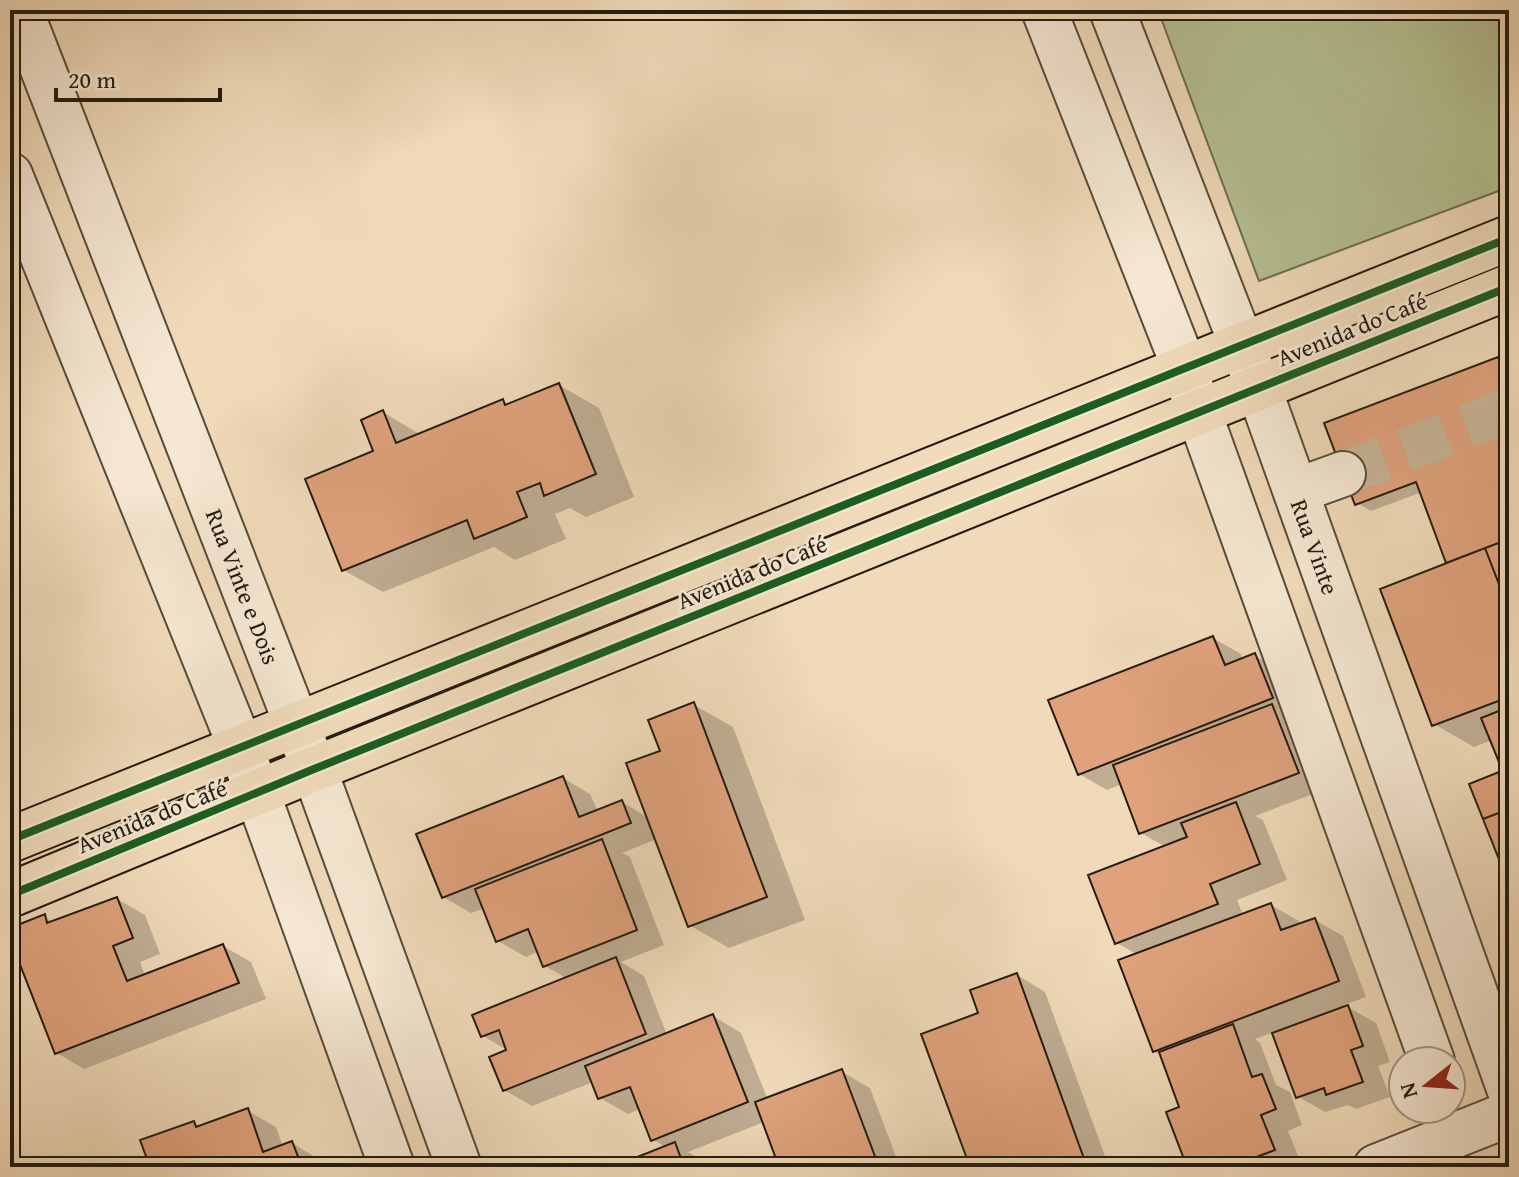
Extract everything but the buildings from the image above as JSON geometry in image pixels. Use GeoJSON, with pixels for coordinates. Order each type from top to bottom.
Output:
{"type":"FeatureCollection","features":[{"type":"Feature","properties":{"kind":"main road","name":"Avenida do Café"},"geometry":{"type":"LineString","coordinates":[[10,840],[1509,238]]}},
{"type":"Feature","properties":{"kind":"main road","name":"Avenida do Café"},"geometry":{"type":"LineString","coordinates":[[10,895],[258,795],[314,769],[1509,287]]}},
{"type":"Feature","properties":{"kind":"street","name":"Rua Vinte e Dois"},"geometry":{"type":"LineString","coordinates":[[20,10],[314,769],[459,1167]]}},
{"type":"Feature","properties":{"kind":"street"},"geometry":{"type":"LineString","coordinates":[[1044,10],[1185,369],[1426,1045]]}},
{"type":"Feature","properties":{"kind":"street","name":"Rua Vinte"},"geometry":{"type":"LineString","coordinates":[[1112,10],[1259,389],[1509,1088]]}},
{"type":"Feature","properties":{"kind":"street"},"geometry":{"type":"LineString","coordinates":[[10,175],[241,748],[392,1167]]}},
{"type":"Feature","properties":{"kind":"street"},"geometry":{"type":"LineString","coordinates":[[1296,491],[1343,474]]}},
{"type":"Feature","properties":{"kind":"street"},"geometry":{"type":"LineString","coordinates":[[1376,1167],[1460,1137],[1509,1114]]}},
{"type":"Feature","properties":{"kind":"green space"},"geometry":{"type":"Polygon","coordinates":[[[1158,10],[1509,10],[1509,187],[1259,281],[1158,10]]]}},
{"type":"Feature","properties":{"kind":"tunnel"},"geometry":{"type":"LineString","coordinates":[[1343,474],[1509,410]]}},
{"type":"Feature","properties":{"kind":"cycle path"},"geometry":{"type":"LineString","coordinates":[[10,840],[1509,238]]}},
{"type":"Feature","properties":{"kind":"cycle path"},"geometry":{"type":"LineString","coordinates":[[10,895],[314,769],[1509,287]]}}]}
